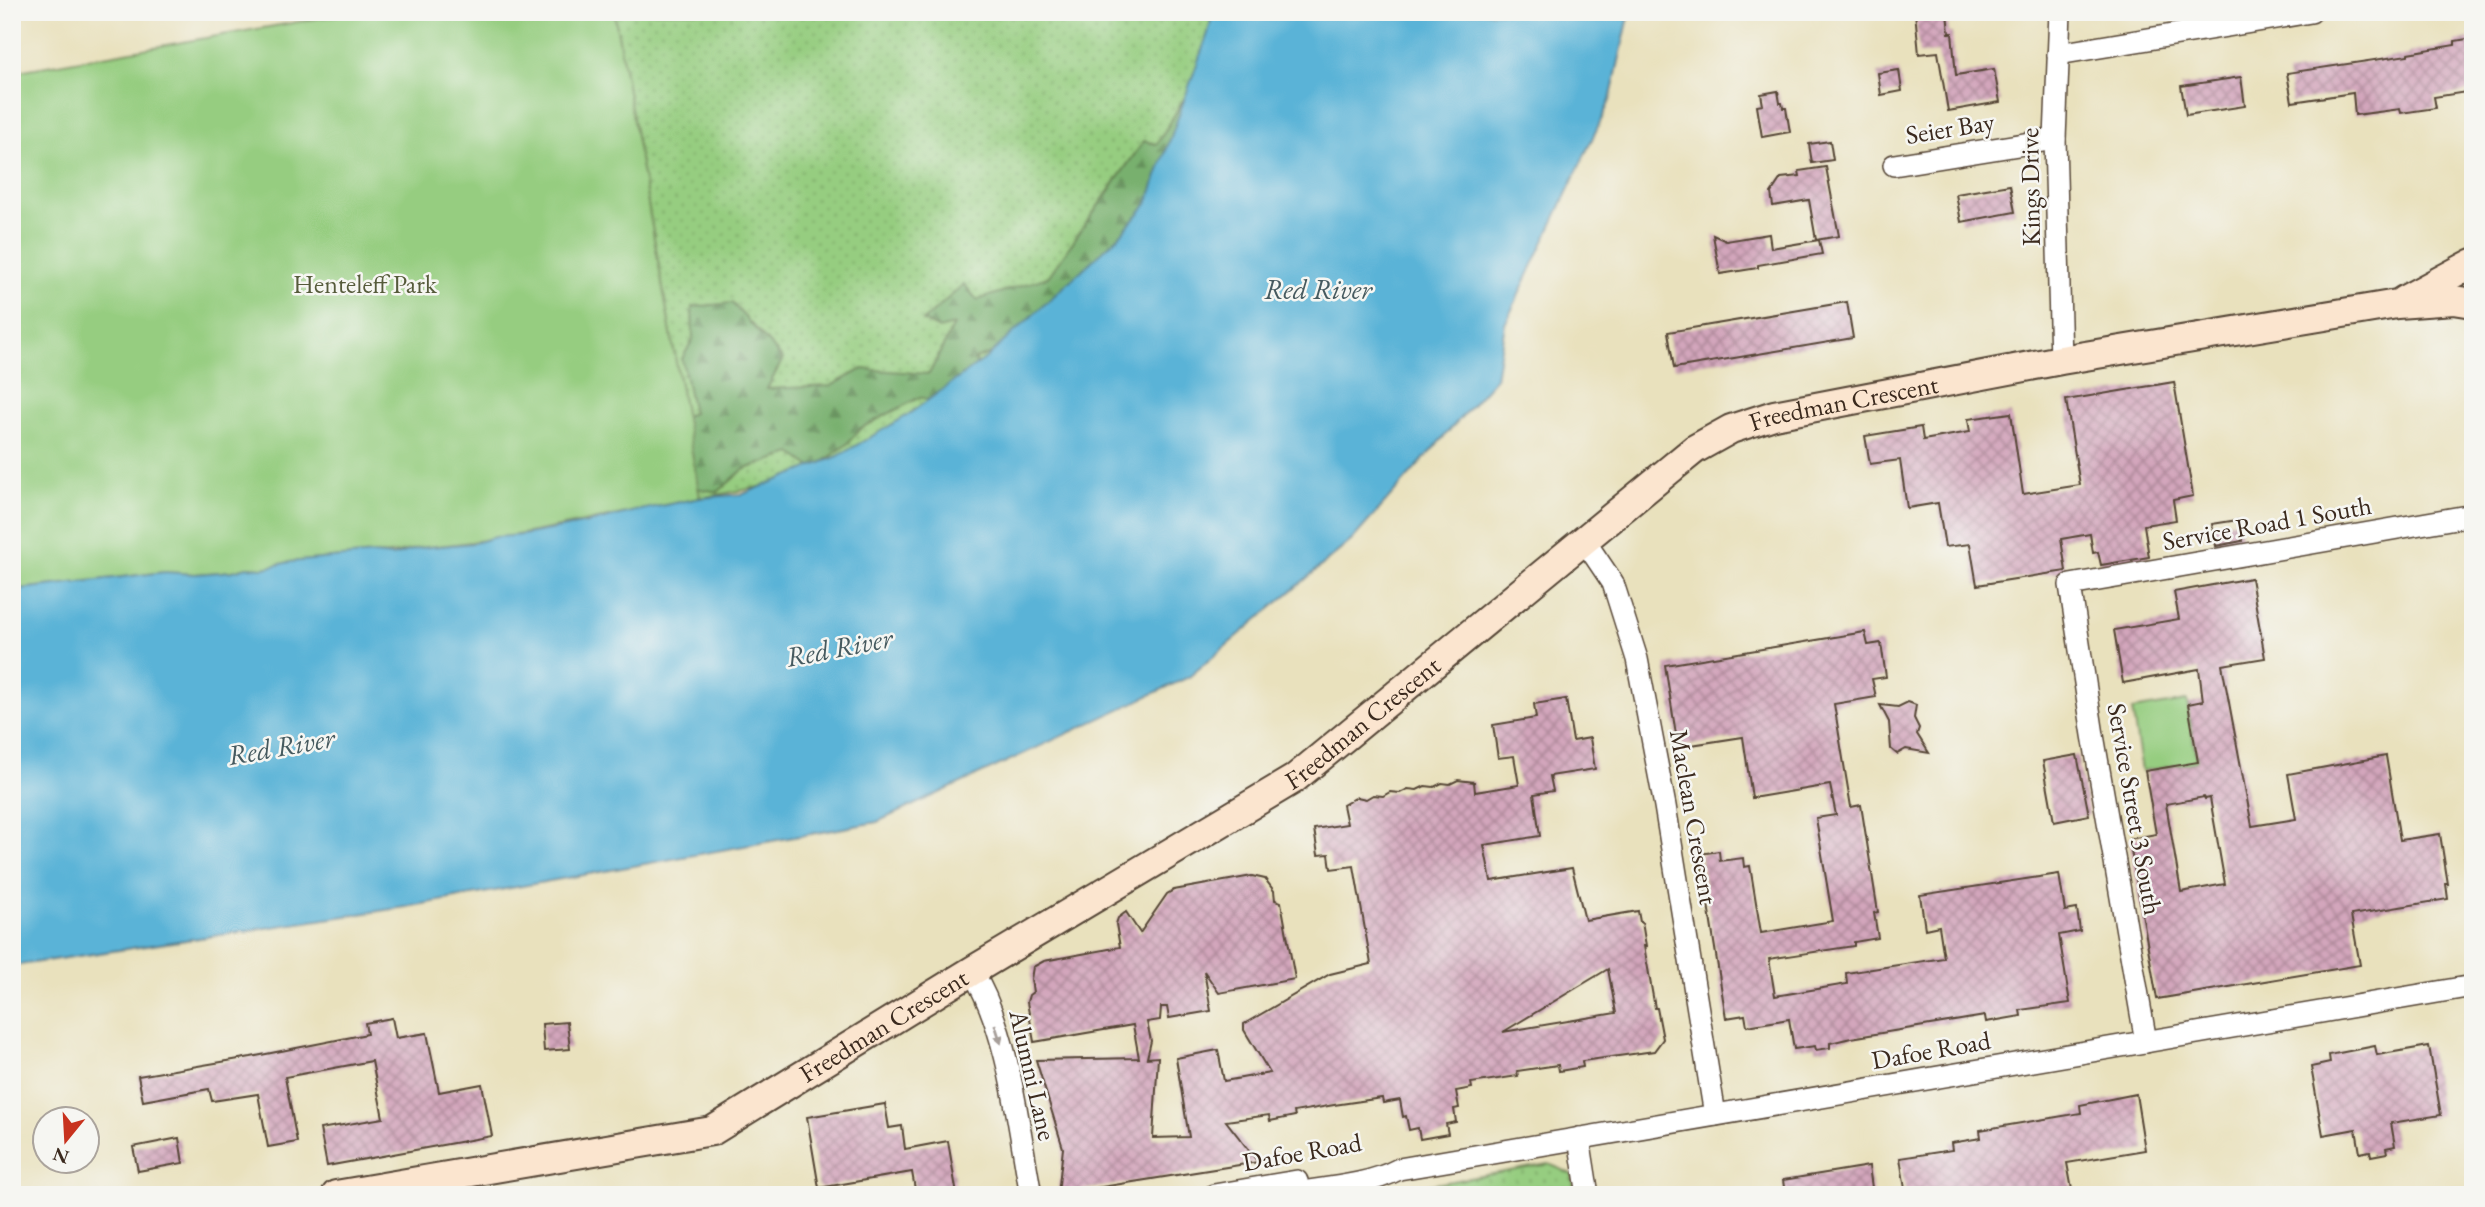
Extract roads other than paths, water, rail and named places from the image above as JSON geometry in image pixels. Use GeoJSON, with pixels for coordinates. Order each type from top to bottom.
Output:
{"type":"FeatureCollection","features":[{"type":"Feature","properties":{"kind":"street","name":"Kings Drive"},"geometry":{"type":"LineString","coordinates":[[2060,12],[2055,139],[2061,360]]}},
{"type":"Feature","properties":{"kind":"street"},"geometry":{"type":"LineString","coordinates":[[2058,54],[2311,12]]}},
{"type":"Feature","properties":{"kind":"street","name":"Seier Bay"},"geometry":{"type":"LineString","coordinates":[[1894,165],[2055,139]]}},
{"type":"Feature","properties":{"kind":"street","name":"Freedman Crescent"},"geometry":{"type":"LineString","coordinates":[[2397,304],[2473,263]]}},
{"type":"Feature","properties":{"kind":"street","name":"Freedman Crescent"},"geometry":{"type":"LineString","coordinates":[[336,1195],[712,1131],[972,971],[1294,779],[1695,449],[1731,429],[1774,415],[2061,360],[2397,304],[2454,300],[2473,303]]}},
{"type":"Feature","properties":{"kind":"street","name":"Service Road 1 South"},"geometry":{"type":"LineString","coordinates":[[2070,585],[2473,515]]}},
{"type":"Feature","properties":{"kind":"street","name":"Maclean Crescent"},"geometry":{"type":"LineString","coordinates":[[1584,540],[1613,583],[1637,659],[1665,806],[1715,1115]]}},
{"type":"Feature","properties":{"kind":"street","name":"Service Street 3 South"},"geometry":{"type":"LineString","coordinates":[[2070,585],[2146,1042]]}},
{"type":"Feature","properties":{"kind":"street","name":"Alumni Lane"},"geometry":{"type":"LineString","coordinates":[[972,971],[983,989],[1005,1056],[1031,1195]]}},
{"type":"Feature","properties":{"kind":"street","name":"Dafoe Road"},"geometry":{"type":"LineString","coordinates":[[1282,1195],[1366,1180],[1399,1169],[2473,986]]}},
{"type":"Feature","properties":{"kind":"street"},"geometry":{"type":"LineString","coordinates":[[1579,1138],[1588,1195]]}},
{"type":"Feature","properties":{"kind":"street","name":"Dafoe Road"},"geometry":{"type":"LineString","coordinates":[[1214,1195],[1385,1166],[1399,1169]]}},
{"type":"Feature","properties":{"kind":"water","name":"Red River"},"geometry":{"type":"Polygon","coordinates":[[[1213,12],[1630,12],[1610,101],[1505,324],[1496,378],[1352,540],[1189,677],[877,822],[406,907],[12,966],[12,590],[165,572],[195,574],[374,554],[392,556],[419,548],[473,543],[495,537],[522,535],[593,522],[700,498],[743,494],[838,456],[906,416],[986,358],[1120,235],[1147,204],[1213,12]]]}},
{"type":"Feature","properties":{"kind":"park label","name":"Henteleff Park"},"geometry":{"type":"Point","coordinates":[365,284]}}]}
